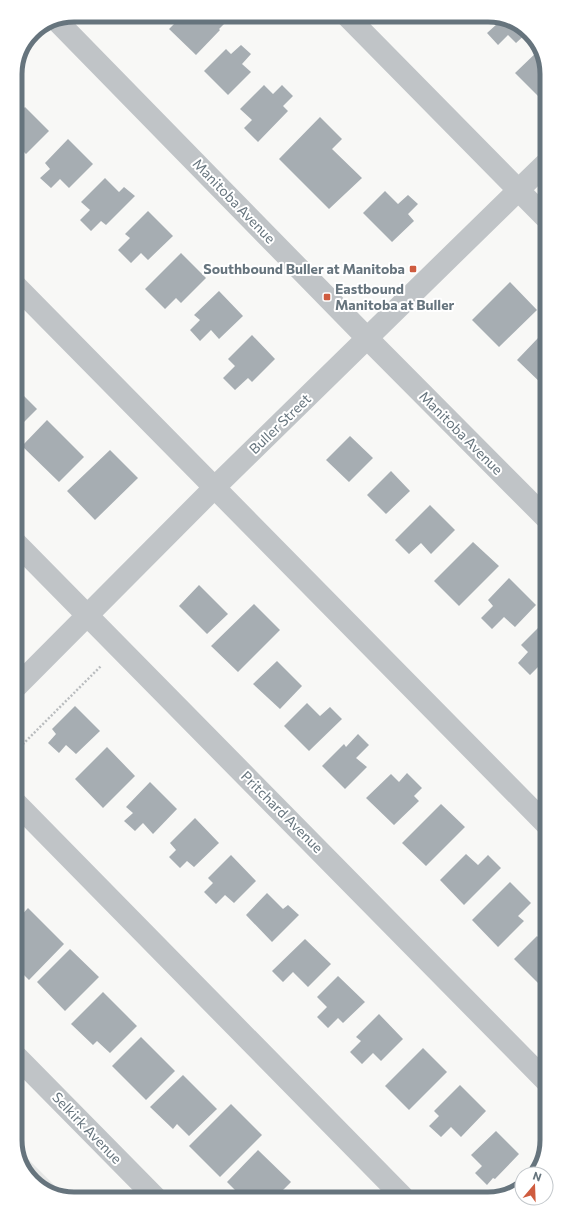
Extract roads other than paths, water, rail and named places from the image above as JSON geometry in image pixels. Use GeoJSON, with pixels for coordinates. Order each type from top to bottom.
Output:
{"type":"FeatureCollection","features":[{"type":"Feature","properties":{"kind":"street"},"geometry":{"type":"LineString","coordinates":[[353,22],[540,212]]}},
{"type":"Feature","properties":{"kind":"street","name":"Manitoba Avenue"},"geometry":{"type":"LineString","coordinates":[[60,24],[368,339],[540,512]]}},
{"type":"Feature","properties":{"kind":"street","name":"Buller Street"},"geometry":{"type":"LineString","coordinates":[[22,681],[214,488],[368,339],[540,169]]}},
{"type":"Feature","properties":{"kind":"street"},"geometry":{"type":"LineString","coordinates":[[22,292],[540,818]]}},
{"type":"Feature","properties":{"kind":"street","name":"Pritchard Avenue"},"geometry":{"type":"LineString","coordinates":[[22,549],[540,1075]]}},
{"type":"Feature","properties":{"kind":"street"},"geometry":{"type":"LineString","coordinates":[[22,809],[399,1192]]}},
{"type":"Feature","properties":{"kind":"street","name":"Selkirk Avenue"},"geometry":{"type":"LineString","coordinates":[[22,1063],[150,1192]]}},
{"type":"Feature","properties":{"kind":"place","name":"Southbound Buller at Manitoba"},"geometry":{"type":"Point","coordinates":[413,269]}},
{"type":"Feature","properties":{"kind":"place","name":"Eastbound Manitoba at Buller"},"geometry":{"type":"Point","coordinates":[327,297]}}]}
